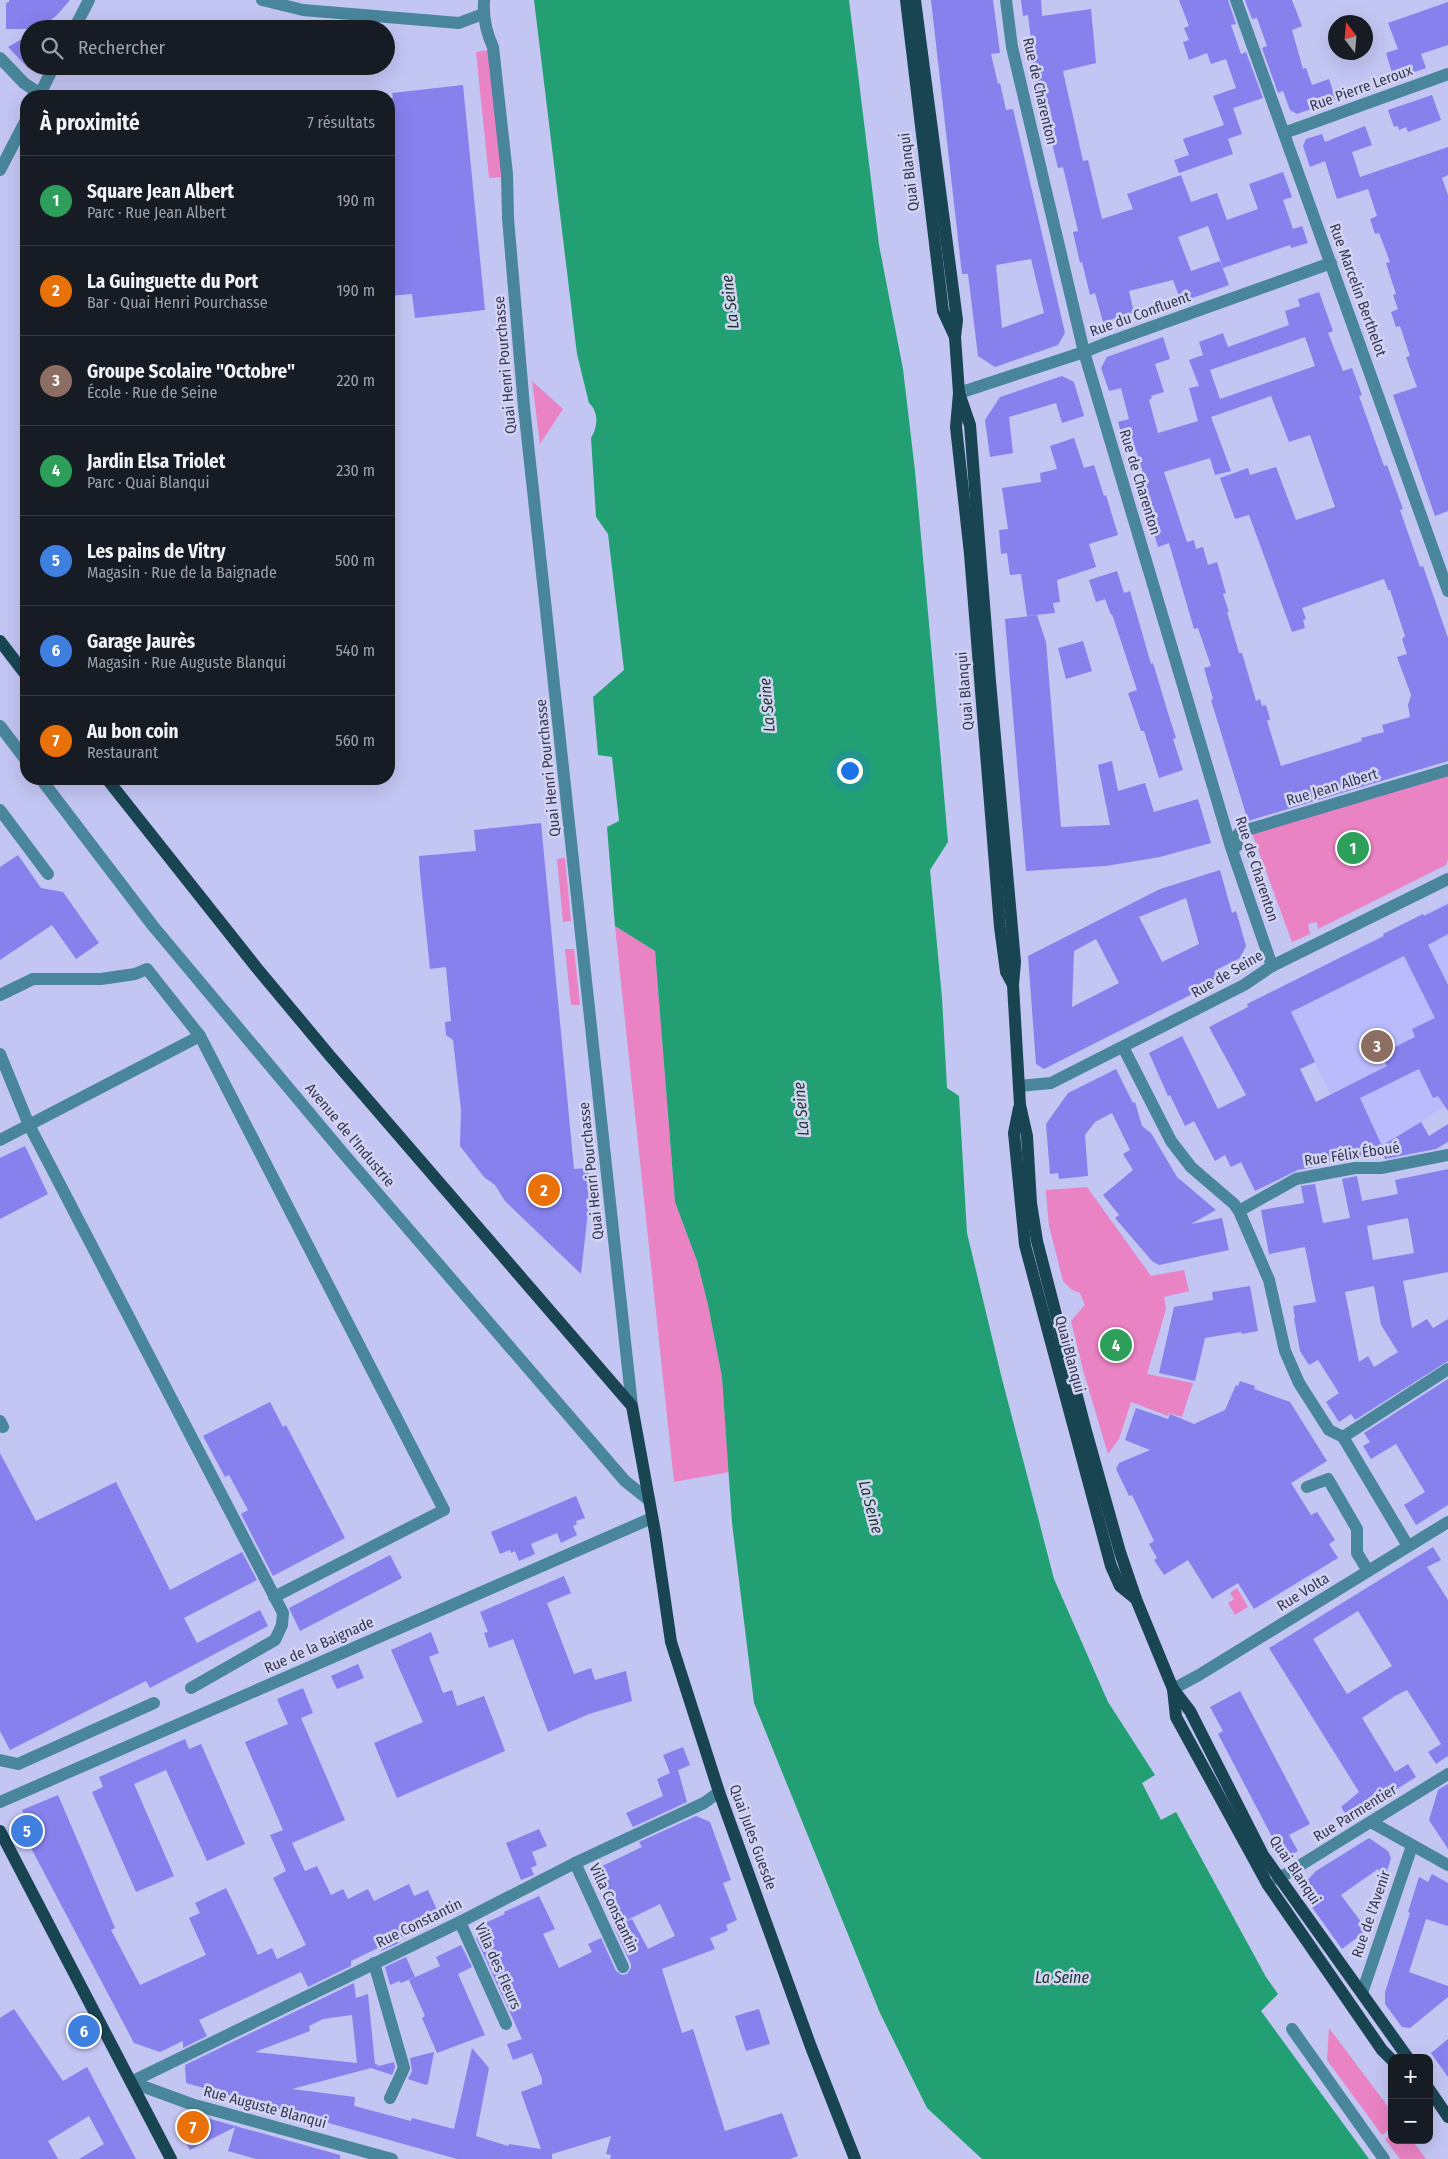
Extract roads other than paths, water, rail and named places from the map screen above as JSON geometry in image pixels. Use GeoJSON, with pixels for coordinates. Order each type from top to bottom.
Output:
{"type":"FeatureCollection","features":[{"type":"Feature","properties":{"kind":"main road","name":"Quai Blanqui"},"geometry":{"type":"LineString","coordinates":[[906,0],[943,311],[955,337]]}},
{"type":"Feature","properties":{"kind":"main road","name":"Quai Blanqui"},"geometry":{"type":"LineString","coordinates":[[915,0],[957,320],[955,337],[959,393],[956,427],[970,554],[1000,927],[1006,972],[1013,985],[1020,1105],[1014,1133],[1025,1245],[1111,1566],[1120,1586],[1136,1599],[1174,1689],[1190,1711],[1263,1855],[1278,1879],[1405,2054]]}},
{"type":"Feature","properties":{"kind":"main road"},"geometry":{"type":"LineString","coordinates":[[0,641],[20,667]]}},
{"type":"Feature","properties":{"kind":"main road"},"geometry":{"type":"LineString","coordinates":[[112,785],[256,967],[331,1057],[632,1406]]}},
{"type":"Feature","properties":{"kind":"main road","name":"Quai Henri Pourchasse"},"geometry":{"type":"LineString","coordinates":[[632,1406],[652,1518]]}},
{"type":"Feature","properties":{"kind":"main road","name":"Quai Jules Guesde"},"geometry":{"type":"LineString","coordinates":[[652,1518],[671,1642],[719,1792],[811,2047],[855,2159]]}},
{"type":"Feature","properties":{"kind":"main road","name":"Quai Blanqui"},"geometry":{"type":"LineString","coordinates":[[1174,1689],[1176,1717],[1268,1885],[1388,2056]]}},
{"type":"Feature","properties":{"kind":"main road"},"geometry":{"type":"LineString","coordinates":[[0,1831],[171,2159]]}},
{"type":"Feature","properties":{"kind":"main road"},"geometry":{"type":"LineString","coordinates":[[1433,2095],[1448,2118]]}},
{"type":"Feature","properties":{"kind":"main road"},"geometry":{"type":"LineString","coordinates":[[1433,2103],[1448,2118]]}},
{"type":"Feature","properties":{"kind":"street"},"geometry":{"type":"LineString","coordinates":[[79,20],[89,0]]}},
{"type":"Feature","properties":{"kind":"street"},"geometry":{"type":"LineString","coordinates":[[262,0],[303,10],[459,23],[484,14]]}},
{"type":"Feature","properties":{"kind":"street","name":"Quai Henri Pourchasse"},"geometry":{"type":"LineString","coordinates":[[476,0],[484,14]]}},
{"type":"Feature","properties":{"kind":"street","name":"Quai Henri Pourchasse"},"geometry":{"type":"LineString","coordinates":[[484,0],[488,38],[493,47],[506,164],[508,218],[524,407],[632,1406]]}},
{"type":"Feature","properties":{"kind":"street","name":"Rue de Charenton"},"geometry":{"type":"LineString","coordinates":[[1006,0],[1012,48],[1084,352],[1232,847],[1272,966]]}},
{"type":"Feature","properties":{"kind":"street","name":"Rue Marcelin Berthelot"},"geometry":{"type":"LineString","coordinates":[[1236,0],[1448,591]]}},
{"type":"Feature","properties":{"kind":"street"},"geometry":{"type":"LineString","coordinates":[[0,58],[33,90]]}},
{"type":"Feature","properties":{"kind":"street","name":"Rue Pierre Leroux"},"geometry":{"type":"LineString","coordinates":[[1284,133],[1448,74]]}},
{"type":"Feature","properties":{"kind":"street"},"geometry":{"type":"LineString","coordinates":[[42,90],[49,75]]}},
{"type":"Feature","properties":{"kind":"street"},"geometry":{"type":"LineString","coordinates":[[0,170],[20,132]]}},
{"type":"Feature","properties":{"kind":"street","name":"Rue du Confluent"},"geometry":{"type":"LineString","coordinates":[[959,393],[1084,352],[1331,263]]}},
{"type":"Feature","properties":{"kind":"street"},"geometry":{"type":"LineString","coordinates":[[0,726],[20,752]]}},
{"type":"Feature","properties":{"kind":"street","name":"Rue Jean Albert"},"geometry":{"type":"LineString","coordinates":[[1237,846],[1236,836],[1240,832],[1448,770]]}},
{"type":"Feature","properties":{"kind":"street","name":"Avenue de l'Industrie"},"geometry":{"type":"LineString","coordinates":[[46,785],[153,926],[343,1153],[625,1481],[648,1500]]}},
{"type":"Feature","properties":{"kind":"street"},"geometry":{"type":"LineString","coordinates":[[0,810],[48,874]]}},
{"type":"Feature","properties":{"kind":"street","name":"Rue de Seine"},"geometry":{"type":"LineString","coordinates":[[1019,1086],[1051,1083],[1244,986],[1272,966],[1448,879]]}},
{"type":"Feature","properties":{"kind":"street"},"geometry":{"type":"LineString","coordinates":[[0,995],[33,979],[101,979],[134,974],[147,969],[200,1036],[444,1510],[274,1597]]}},
{"type":"Feature","properties":{"kind":"street"},"geometry":{"type":"LineString","coordinates":[[0,1140],[200,1036]]}},
{"type":"Feature","properties":{"kind":"street"},"geometry":{"type":"LineString","coordinates":[[1123,1047],[1171,1141],[1191,1167],[1234,1204],[1239,1211],[1269,1280],[1285,1351],[1300,1384],[1329,1430],[1343,1437],[1408,1546]]}},
{"type":"Feature","properties":{"kind":"street"},"geometry":{"type":"LineString","coordinates":[[0,1054],[29,1125],[283,1613],[282,1624],[275,1640],[191,1688]]}},
{"type":"Feature","properties":{"kind":"street","name":"Rue Félix Éboué"},"geometry":{"type":"LineString","coordinates":[[1239,1211],[1296,1179],[1355,1168],[1380,1168],[1448,1155]]}},
{"type":"Feature","properties":{"kind":"street"},"geometry":{"type":"LineString","coordinates":[[1343,1437],[1448,1369]]}},
{"type":"Feature","properties":{"kind":"street"},"geometry":{"type":"LineString","coordinates":[[1307,1487],[1328,1479],[1357,1529],[1357,1553],[1368,1571]]}},
{"type":"Feature","properties":{"kind":"street","name":"Rue de la Baignade"},"geometry":{"type":"LineString","coordinates":[[0,1802],[652,1518]]}},
{"type":"Feature","properties":{"kind":"street","name":"Rue Volta"},"geometry":{"type":"LineString","coordinates":[[1174,1689],[1448,1522]]}},
{"type":"Feature","properties":{"kind":"street"},"geometry":{"type":"LineString","coordinates":[[0,1760],[18,1764],[154,1703]]}},
{"type":"Feature","properties":{"kind":"street","name":"Rue Parmentier"},"geometry":{"type":"LineString","coordinates":[[1278,1879],[1448,1774]]}},
{"type":"Feature","properties":{"kind":"street","name":"Rue Constantin"},"geometry":{"type":"LineString","coordinates":[[131,2082],[460,1922],[575,1862],[704,1803],[719,1792]]}},
{"type":"Feature","properties":{"kind":"street"},"geometry":{"type":"LineString","coordinates":[[1371,1822],[1448,1865]]}},
{"type":"Feature","properties":{"kind":"street","name":"Rue de l'Avenir"},"geometry":{"type":"LineString","coordinates":[[1362,1993],[1412,1846]]}},
{"type":"Feature","properties":{"kind":"street","name":"Villa Constantin"},"geometry":{"type":"LineString","coordinates":[[575,1862],[623,1967]]}},
{"type":"Feature","properties":{"kind":"street","name":"Villa des Fleurs"},"geometry":{"type":"LineString","coordinates":[[460,1922],[506,2024]]}},
{"type":"Feature","properties":{"kind":"street"},"geometry":{"type":"LineString","coordinates":[[374,1963],[404,2068],[390,2098]]}},
{"type":"Feature","properties":{"kind":"street"},"geometry":{"type":"LineString","coordinates":[[1292,2029],[1384,2159]]}},
{"type":"Feature","properties":{"kind":"street","name":"Rue Auguste Blanqui"},"geometry":{"type":"LineString","coordinates":[[131,2082],[191,2104],[392,2159]]}},
{"type":"Feature","properties":{"kind":"water","name":"La Seine"},"geometry":{"type":"Polygon","coordinates":[[[534,0],[849,0],[879,245],[903,369],[915,471],[934,678],[948,842],[930,870],[942,998],[947,1088],[959,1096],[967,1233],[1001,1375],[1054,1579],[1108,1702],[1155,1775],[1142,1783],[1161,1820],[1176,1812],[1266,1977],[1278,1994],[1261,2011],[1369,2159],[982,2159],[927,2108],[880,2013],[754,1703],[732,1523],[722,1377],[697,1261],[675,1202],[655,951],[615,926],[607,827],[619,821],[612,757],[598,755],[593,697],[624,670],[608,534],[596,517],[591,438],[595,429],[596,415],[589,403],[577,354],[534,0]]]}},
{"type":"Feature","properties":{"kind":"place","name":"Square Jean Albert"},"geometry":{"type":"Point","coordinates":[1353,848]}},
{"type":"Feature","properties":{"kind":"place","name":"Groupe Scolaire \"Octobre\""},"geometry":{"type":"Point","coordinates":[1377,1046]}},
{"type":"Feature","properties":{"kind":"place","name":"La Guinguette du Port"},"geometry":{"type":"Point","coordinates":[544,1190]}},
{"type":"Feature","properties":{"kind":"place","name":"Jardin Elsa Triolet"},"geometry":{"type":"Point","coordinates":[1116,1345]}},
{"type":"Feature","properties":{"kind":"place","name":"Les pains de Vitry"},"geometry":{"type":"Point","coordinates":[27,1831]}},
{"type":"Feature","properties":{"kind":"place","name":"Garage Jaurès"},"geometry":{"type":"Point","coordinates":[84,2031]}},
{"type":"Feature","properties":{"kind":"place","name":"Au bon coin"},"geometry":{"type":"Point","coordinates":[193,2127]}}]}
